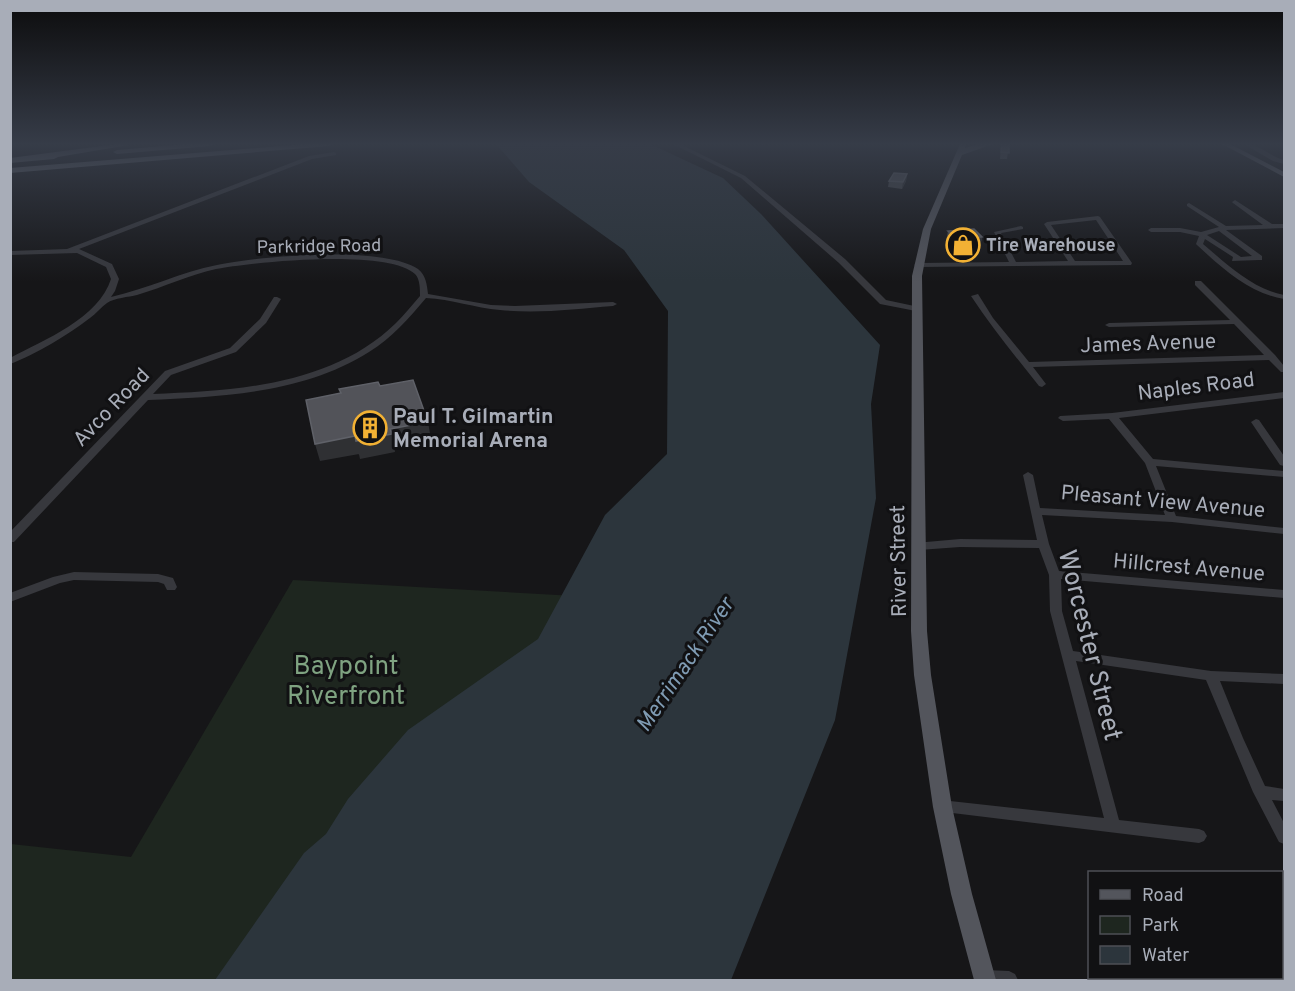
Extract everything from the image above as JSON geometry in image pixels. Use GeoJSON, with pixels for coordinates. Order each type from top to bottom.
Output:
{"type":"FeatureCollection","features":[{"type":"Feature","properties":{"kind":"main road","name":"River Street"},"geometry":{"type":"LineString","coordinates":[[943,190],[927,229],[918,265],[916,309],[923,687],[941,806],[985,980]]}},
{"type":"Feature","properties":{"kind":"street"},"geometry":{"type":"LineString","coordinates":[[70,250],[224,190]]}},
{"type":"Feature","properties":{"kind":"street"},"geometry":{"type":"LineString","coordinates":[[759,190],[842,261],[883,302],[916,309]]}},
{"type":"Feature","properties":{"kind":"street"},"geometry":{"type":"LineString","coordinates":[[1235,202],[1271,226]]}},
{"type":"Feature","properties":{"kind":"street"},"geometry":{"type":"LineString","coordinates":[[1189,205],[1259,258],[1219,260]]}},
{"type":"Feature","properties":{"kind":"street"},"geometry":{"type":"LineString","coordinates":[[918,265],[1014,265],[1073,264],[1128,263],[1098,218],[1047,224],[1073,264]]}},
{"type":"Feature","properties":{"kind":"street"},"geometry":{"type":"LineString","coordinates":[[1151,230],[1186,230],[1204,233],[1222,229],[1284,226]]}},
{"type":"Feature","properties":{"kind":"street"},"geometry":{"type":"LineString","coordinates":[[1014,265],[997,231],[1021,228]]}},
{"type":"Feature","properties":{"kind":"street"},"geometry":{"type":"LineString","coordinates":[[1204,233],[1240,259]]}},
{"type":"Feature","properties":{"kind":"street"},"geometry":{"type":"LineString","coordinates":[[1204,233],[1199,244],[1252,286],[1283,298]]}},
{"type":"Feature","properties":{"kind":"street"},"geometry":{"type":"LineString","coordinates":[[10,253],[70,250],[94,256],[110,266],[115,287],[106,300],[93,312],[10,362]]}},
{"type":"Feature","properties":{"kind":"street","name":"Parkridge Road"},"geometry":{"type":"LineString","coordinates":[[106,300],[153,289],[217,267],[242,262],[343,257],[372,257],[404,264],[418,272],[423,280],[424,296]]}},
{"type":"Feature","properties":{"kind":"street"},"geometry":{"type":"LineString","coordinates":[[1198,283],[1284,370]]}},
{"type":"Feature","properties":{"kind":"street"},"geometry":{"type":"LineString","coordinates":[[147,397],[218,396],[294,382],[323,372],[373,346],[414,310],[424,296],[444,296],[480,305],[523,310],[613,304]]}},
{"type":"Feature","properties":{"kind":"street"},"geometry":{"type":"LineString","coordinates":[[975,296],[990,319],[1042,384]]}},
{"type":"Feature","properties":{"kind":"street","name":"Avco Road"},"geometry":{"type":"LineString","coordinates":[[10,539],[168,373],[233,350],[263,321],[277,298]]}},
{"type":"Feature","properties":{"kind":"street"},"geometry":{"type":"LineString","coordinates":[[1109,325],[1236,322]]}},
{"type":"Feature","properties":{"kind":"street","name":"James Avenue"},"geometry":{"type":"LineString","coordinates":[[1026,365],[1272,357]]}},
{"type":"Feature","properties":{"kind":"street","name":"Naples Road"},"geometry":{"type":"LineString","coordinates":[[1064,418],[1112,416],[1284,395]]}},
{"type":"Feature","properties":{"kind":"street"},"geometry":{"type":"LineString","coordinates":[[1112,416],[1150,462],[1172,519]]}},
{"type":"Feature","properties":{"kind":"street"},"geometry":{"type":"LineString","coordinates":[[1256,422],[1284,463]]}},
{"type":"Feature","properties":{"kind":"street"},"geometry":{"type":"LineString","coordinates":[[1150,462],[1284,474]]}},
{"type":"Feature","properties":{"kind":"street","name":"Worcester Street"},"geometry":{"type":"LineString","coordinates":[[1028,475],[1038,511],[1043,544],[1055,575],[1056,611],[1113,825]]}},
{"type":"Feature","properties":{"kind":"street","name":"Pleasant View Avenue"},"geometry":{"type":"LineString","coordinates":[[1038,511],[1172,519],[1284,531]]}},
{"type":"Feature","properties":{"kind":"street"},"geometry":{"type":"LineString","coordinates":[[919,546],[990,542],[1043,544]]}},
{"type":"Feature","properties":{"kind":"street","name":"Hillcrest Avenue"},"geometry":{"type":"LineString","coordinates":[[1055,575],[1284,594]]}},
{"type":"Feature","properties":{"kind":"street"},"geometry":{"type":"LineString","coordinates":[[10,598],[74,576],[158,578],[169,581],[171,587]]}},
{"type":"Feature","properties":{"kind":"street"},"geometry":{"type":"LineString","coordinates":[[1067,656],[1211,676],[1284,679]]}},
{"type":"Feature","properties":{"kind":"street"},"geometry":{"type":"LineString","coordinates":[[1211,676],[1232,733],[1284,837]]}},
{"type":"Feature","properties":{"kind":"street"},"geometry":{"type":"LineString","coordinates":[[1260,792],[1284,795]]}},
{"type":"Feature","properties":{"kind":"street"},"geometry":{"type":"LineString","coordinates":[[941,806],[1199,836]]}},
{"type":"Feature","properties":{"kind":"street"},"geometry":{"type":"LineString","coordinates":[[985,980],[1009,981]]}},
{"type":"Feature","properties":{"kind":"green space","name":"Baypoint Riverfront"},"geometry":{"type":"Polygon","coordinates":[[[293,580],[575,596],[549,646],[240,980],[11,980],[11,844],[131,857],[293,580]]]}},
{"type":"Feature","properties":{"kind":"water","name":"Merrimack River"},"geometry":{"type":"Polygon","coordinates":[[[541,190],[736,190],[761,214],[880,345],[871,404],[876,498],[835,720],[731,980],[215,980],[304,853],[326,834],[348,799],[408,730],[538,639],[605,515],[667,454],[668,311],[624,250],[541,190]]]}},
{"type":"Feature","properties":{"kind":"building"},"geometry":{"type":"Polygon","coordinates":[[[974,229],[982,237],[957,239],[948,231],[974,229]]]}},
{"type":"Feature","properties":{"kind":"building","name":"Paul T. Gilmartin Memorial Arena"},"geometry":{"type":"Polygon","coordinates":[[[413,380],[428,422],[390,429],[392,434],[356,441],[355,436],[315,444],[306,400],[341,393],[339,389],[378,382],[380,386],[413,380]]]}},
{"type":"Feature","properties":{"kind":"place","name":"Tire Warehouse"},"geometry":{"type":"Point","coordinates":[963,245]}},
{"type":"Feature","properties":{"kind":"place","name":"Paul T. Gilmartin Memorial Arena"},"geometry":{"type":"Point","coordinates":[370,428]}}]}
